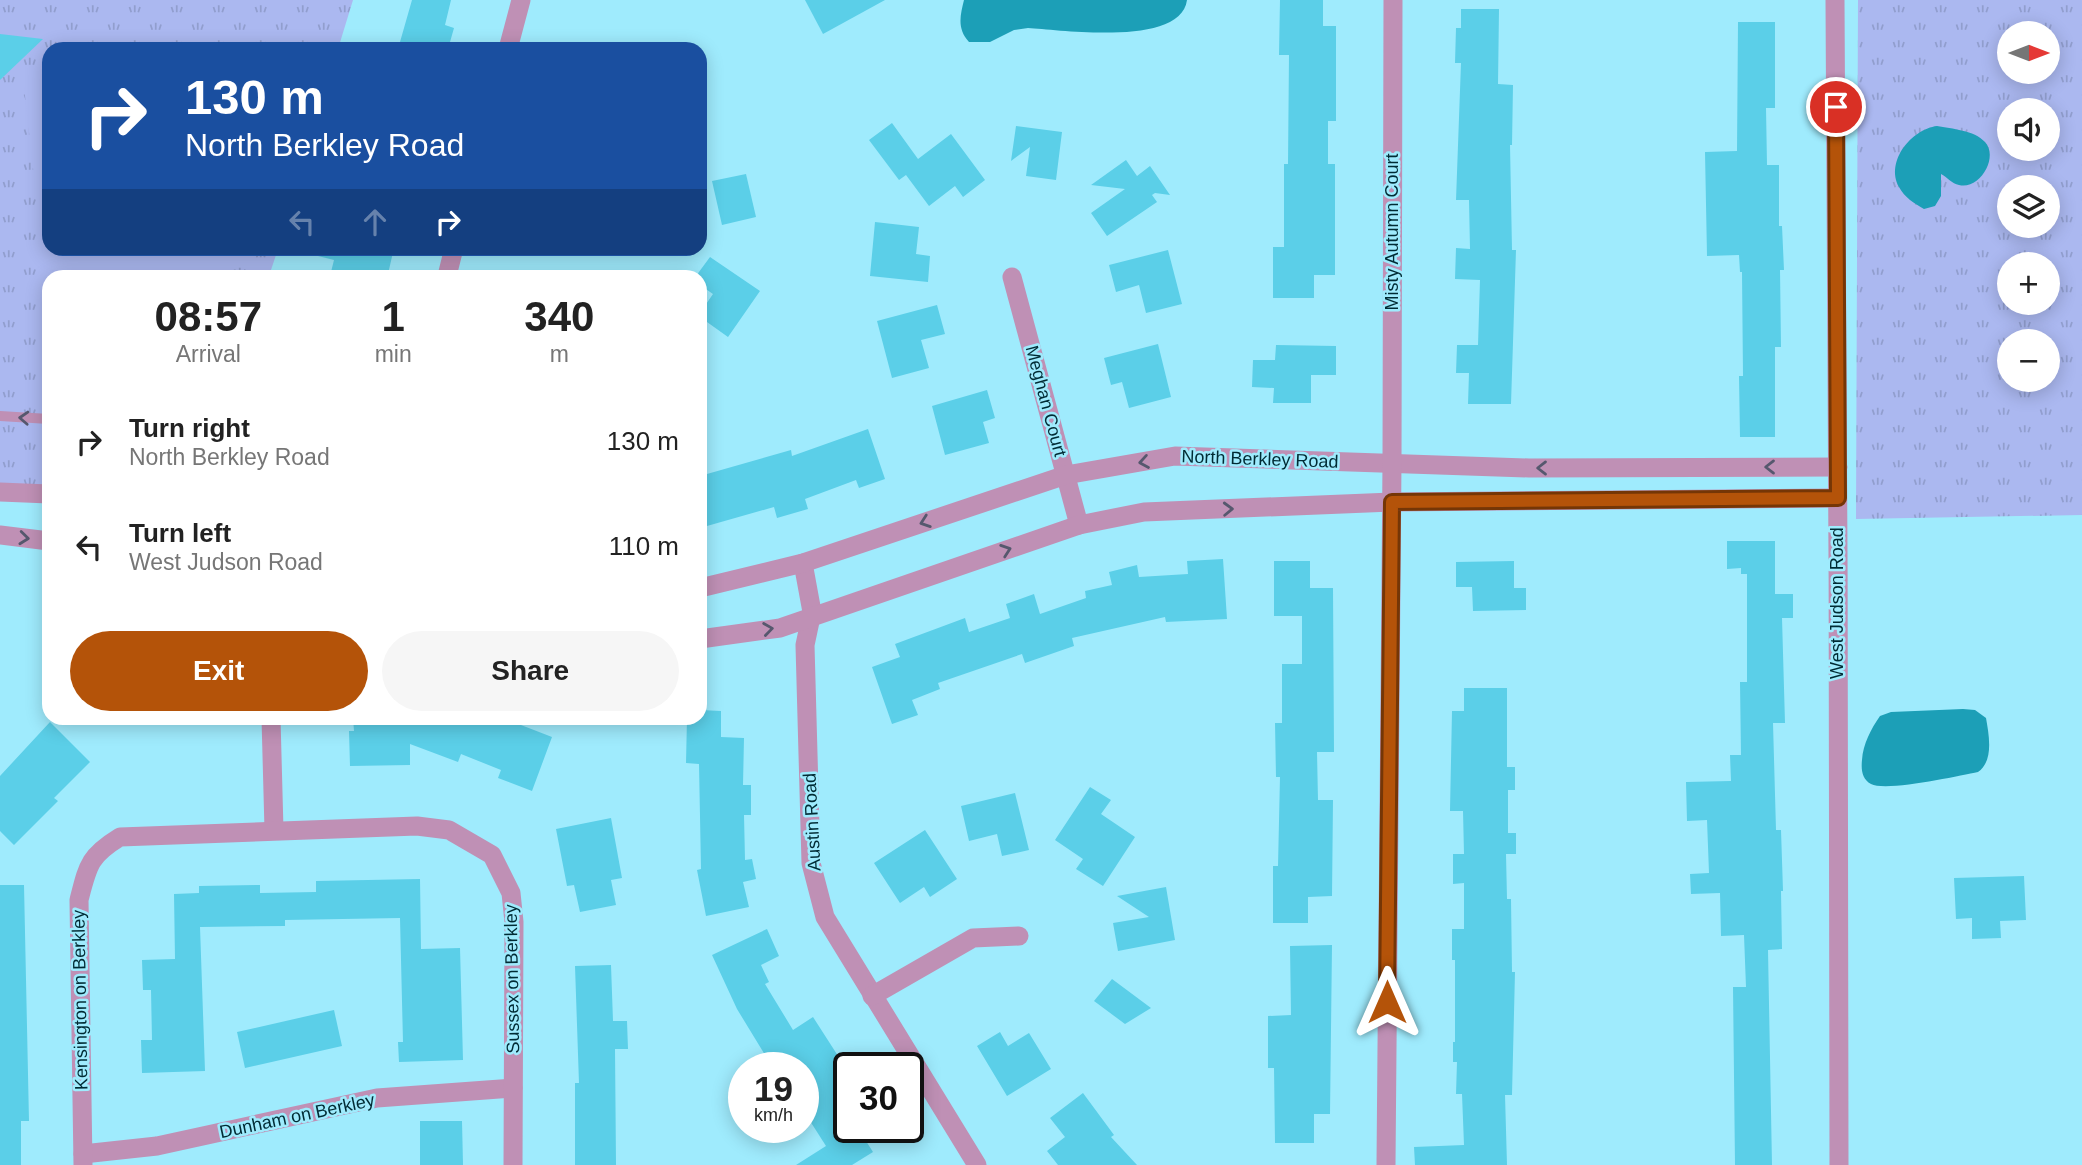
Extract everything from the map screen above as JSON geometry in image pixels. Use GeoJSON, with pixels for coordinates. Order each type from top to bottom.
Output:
{"type":"FeatureCollection","features":[{"type":"Feature","properties":{"kind":"street"},"geometry":{"type":"LineString","coordinates":[[510,42],[521,0]]}},
{"type":"Feature","properties":{"kind":"street","name":"Misty Autumn Court"},"geometry":{"type":"LineString","coordinates":[[1386,1165],[1392,502],[1392,0]]}},
{"type":"Feature","properties":{"kind":"street","name":"West Judson Road"},"geometry":{"type":"LineString","coordinates":[[1835,0],[1839,1165]]}},
{"type":"Feature","properties":{"kind":"street","name":"Meghan Court"},"geometry":{"type":"LineString","coordinates":[[1012,277],[1079,525]]}},
{"type":"Feature","properties":{"kind":"street","name":"North Berkley Road"},"geometry":{"type":"LineString","coordinates":[[707,586],[803,563],[1066,475],[1175,456],[1529,468],[1838,467]]}},
{"type":"Feature","properties":{"kind":"street"},"geometry":{"type":"LineString","coordinates":[[0,492],[42,494]]}},
{"type":"Feature","properties":{"kind":"street"},"geometry":{"type":"LineString","coordinates":[[707,638],[780,628],[1079,525],[1144,512],[1392,502],[1838,498]]}},
{"type":"Feature","properties":{"kind":"street"},"geometry":{"type":"LineString","coordinates":[[0,535],[42,540]]}},
{"type":"Feature","properties":{"kind":"street","name":"Austin Road"},"geometry":{"type":"LineString","coordinates":[[803,563],[811,617],[805,645],[811,863],[825,917],[976,1165]]}},
{"type":"Feature","properties":{"kind":"street"},"geometry":{"type":"LineString","coordinates":[[271,725],[274,830]]}},
{"type":"Feature","properties":{"kind":"street","name":"Sussex on Berkley"},"geometry":{"type":"LineString","coordinates":[[274,830],[417,827],[449,830],[492,855],[511,893],[514,922],[513,1165]]}},
{"type":"Feature","properties":{"kind":"street","name":"Kensington on Berkley"},"geometry":{"type":"LineString","coordinates":[[83,1159],[79,900],[88,866],[100,849],[120,836],[274,830]]}},
{"type":"Feature","properties":{"kind":"street"},"geometry":{"type":"LineString","coordinates":[[872,996],[974,938],[1019,936]]}},
{"type":"Feature","properties":{"kind":"street","name":"Dunham on Berkley"},"geometry":{"type":"LineString","coordinates":[[83,1159],[156,1146],[377,1098],[513,1088]]}},
{"type":"Feature","properties":{"kind":"lane"},"geometry":{"type":"LineString","coordinates":[[0,416],[42,419]]}},
{"type":"Feature","properties":{"kind":"green space"},"geometry":{"type":"Polygon","coordinates":[[[0,0],[353,0],[340,42],[42,42],[42,256],[276,256],[271,270],[42,270],[42,494],[0,492],[0,0]]]}},
{"type":"Feature","properties":{"kind":"green space"},"geometry":{"type":"Polygon","coordinates":[[[1858,0],[2082,0],[2082,515],[1856,519],[1858,0]]]}},
{"type":"Feature","properties":{"kind":"green space"},"geometry":{"type":"Polygon","coordinates":[[[42,69],[42,249],[24,87],[42,69]]]}},
{"type":"Feature","properties":{"kind":"green space"},"geometry":{"type":"Polygon","coordinates":[[[43,256],[232,256],[218,270],[44,270],[43,256]]]}},
{"type":"Feature","properties":{"kind":"shaded area"},"geometry":{"type":"Polygon","coordinates":[[[964,0],[1187,0],[1180,15],[1164,24],[1143,30],[1092,32],[1028,28],[1014,30],[990,42],[969,42],[961,27],[964,0]]]}},
{"type":"Feature","properties":{"kind":"shaded area"},"geometry":{"type":"Polygon","coordinates":[[[1937,126],[1975,135],[1985,142],[1990,156],[1980,178],[1967,185],[1956,184],[1941,174],[1941,196],[1935,206],[1924,209],[1901,191],[1896,167],[1898,157],[1910,140],[1928,128],[1937,126]]]}},
{"type":"Feature","properties":{"kind":"shaded area"},"geometry":{"type":"Polygon","coordinates":[[[1975,710],[1986,718],[1988,755],[1978,772],[1891,786],[1879,786],[1866,780],[1862,767],[1864,748],[1880,716],[1891,712],[1975,710]]]}},
{"type":"Feature","properties":{"kind":"building"},"geometry":{"type":"Polygon","coordinates":[[[412,0],[451,0],[445,25],[454,28],[450,42],[400,42],[412,0]]]}},
{"type":"Feature","properties":{"kind":"building"},"geometry":{"type":"Polygon","coordinates":[[[805,0],[885,0],[823,34],[805,0]]]}},
{"type":"Feature","properties":{"kind":"building"},"geometry":{"type":"Polygon","coordinates":[[[1280,0],[1323,0],[1323,26],[1336,26],[1336,121],[1328,121],[1328,164],[1335,164],[1335,275],[1314,275],[1314,298],[1273,298],[1273,247],[1284,247],[1284,164],[1288,164],[1289,55],[1279,55],[1280,0]]]}},
{"type":"Feature","properties":{"kind":"building"},"geometry":{"type":"Polygon","coordinates":[[[1461,9],[1499,9],[1498,84],[1513,85],[1510,145],[1512,250],[1516,250],[1511,404],[1468,404],[1469,373],[1456,373],[1457,345],[1478,345],[1480,280],[1455,279],[1456,248],[1470,249],[1469,200],[1456,200],[1461,63],[1455,63],[1456,28],[1461,28],[1461,9]]]}},
{"type":"Feature","properties":{"kind":"building"},"geometry":{"type":"Polygon","coordinates":[[[1738,22],[1775,22],[1775,108],[1766,108],[1767,165],[1779,165],[1779,226],[1782,226],[1784,270],[1780,270],[1781,347],[1775,347],[1775,437],[1740,437],[1739,376],[1743,376],[1742,272],[1739,255],[1707,256],[1705,152],[1737,151],[1738,22]]]}},
{"type":"Feature","properties":{"kind":"building"},"geometry":{"type":"Polygon","coordinates":[[[0,34],[43,39],[0,80],[0,34]]]}},
{"type":"Feature","properties":{"kind":"building"},"geometry":{"type":"Polygon","coordinates":[[[892,123],[918,159],[951,134],[985,180],[963,197],[955,186],[929,206],[906,175],[899,180],[869,140],[892,123]]]}},
{"type":"Feature","properties":{"kind":"building"},"geometry":{"type":"Polygon","coordinates":[[[1016,126],[1062,132],[1056,180],[1026,176],[1030,147],[1011,161],[1016,126]]]}},
{"type":"Feature","properties":{"kind":"building"},"geometry":{"type":"Polygon","coordinates":[[[1126,160],[1137,176],[1150,166],[1170,195],[1155,193],[1152,195],[1157,202],[1107,236],[1091,213],[1125,189],[1091,185],[1126,160]]]}},
{"type":"Feature","properties":{"kind":"building"},"geometry":{"type":"Polygon","coordinates":[[[746,174],[756,217],[722,225],[712,181],[746,174]]]}},
{"type":"Feature","properties":{"kind":"building"},"geometry":{"type":"Polygon","coordinates":[[[875,222],[919,227],[916,254],[930,256],[928,282],[870,276],[875,222]]]}},
{"type":"Feature","properties":{"kind":"building"},"geometry":{"type":"Polygon","coordinates":[[[1168,250],[1182,304],[1146,313],[1139,285],[1116,292],[1109,265],[1168,250]]]}},
{"type":"Feature","properties":{"kind":"building"},"geometry":{"type":"Polygon","coordinates":[[[318,256],[392,256],[389,270],[332,270],[334,260],[318,256]]]}},
{"type":"Feature","properties":{"kind":"building"},"geometry":{"type":"Polygon","coordinates":[[[710,257],[760,291],[728,337],[707,322],[707,303],[713,294],[707,290],[707,270],[700,270],[710,257]]]}},
{"type":"Feature","properties":{"kind":"building"},"geometry":{"type":"Polygon","coordinates":[[[937,305],[945,334],[921,340],[929,368],[892,378],[877,321],[937,305]]]}},
{"type":"Feature","properties":{"kind":"building"},"geometry":{"type":"Polygon","coordinates":[[[1158,344],[1171,397],[1129,408],[1122,382],[1111,385],[1104,358],[1158,344]]]}},
{"type":"Feature","properties":{"kind":"building"},"geometry":{"type":"Polygon","coordinates":[[[1276,345],[1336,346],[1336,375],[1311,375],[1311,403],[1273,403],[1274,388],[1252,387],[1253,360],[1275,360],[1276,345]]]}},
{"type":"Feature","properties":{"kind":"building"},"geometry":{"type":"Polygon","coordinates":[[[987,390],[995,418],[983,422],[989,443],[945,455],[932,406],[987,390]]]}},
{"type":"Feature","properties":{"kind":"building"},"geometry":{"type":"Polygon","coordinates":[[[868,429],[885,479],[859,488],[856,480],[805,499],[808,509],[777,518],[774,507],[707,526],[707,474],[791,450],[792,456],[868,429]]]}},
{"type":"Feature","properties":{"kind":"building"},"geometry":{"type":"Polygon","coordinates":[[[1727,541],[1775,541],[1775,594],[1793,594],[1793,618],[1782,618],[1785,723],[1773,723],[1776,830],[1781,830],[1783,891],[1782,949],[1768,950],[1772,1165],[1735,1165],[1733,987],[1746,987],[1744,935],[1721,936],[1720,893],[1691,894],[1690,874],[1709,873],[1707,820],[1687,821],[1686,782],[1731,781],[1730,755],[1741,755],[1740,682],[1747,682],[1747,574],[1741,574],[1741,568],[1727,569],[1727,541]]]}},
{"type":"Feature","properties":{"kind":"building"},"geometry":{"type":"Polygon","coordinates":[[[1223,559],[1227,619],[1166,622],[1165,617],[1072,638],[1074,646],[1025,663],[1022,654],[938,683],[940,689],[912,700],[918,715],[892,724],[872,667],[900,657],[895,644],[965,618],[969,632],[1010,618],[1006,604],[1034,594],[1040,614],[1086,598],[1085,591],[1112,585],[1109,572],[1137,565],[1139,577],[1188,574],[1187,561],[1223,559]]]}},
{"type":"Feature","properties":{"kind":"building"},"geometry":{"type":"Polygon","coordinates":[[[1274,561],[1310,561],[1310,588],[1333,588],[1334,752],[1317,752],[1318,800],[1333,800],[1332,896],[1308,897],[1308,923],[1273,923],[1273,866],[1278,866],[1280,777],[1276,777],[1275,723],[1282,723],[1282,664],[1302,664],[1302,616],[1274,616],[1274,561]]]}},
{"type":"Feature","properties":{"kind":"building"},"geometry":{"type":"Polygon","coordinates":[[[1514,561],[1514,588],[1526,588],[1526,610],[1473,611],[1472,587],[1456,587],[1456,562],[1514,561]]]}},
{"type":"Feature","properties":{"kind":"building"},"geometry":{"type":"Polygon","coordinates":[[[1464,688],[1507,688],[1507,767],[1515,767],[1515,790],[1508,790],[1508,833],[1516,833],[1516,854],[1506,854],[1507,899],[1511,899],[1512,972],[1515,972],[1512,1095],[1505,1095],[1507,1165],[1415,1165],[1414,1147],[1464,1145],[1462,1094],[1456,1094],[1457,1062],[1453,1062],[1455,960],[1452,960],[1452,929],[1464,929],[1464,883],[1453,884],[1453,854],[1464,854],[1463,811],[1450,811],[1452,711],[1464,711],[1464,688]]]}},
{"type":"Feature","properties":{"kind":"building"},"geometry":{"type":"Polygon","coordinates":[[[707,710],[721,711],[721,737],[744,738],[743,785],[751,785],[751,815],[744,815],[745,860],[752,859],[756,879],[743,882],[749,907],[706,916],[697,870],[701,869],[699,764],[686,763],[687,725],[707,725],[707,710]]]}},
{"type":"Feature","properties":{"kind":"building"},"geometry":{"type":"Polygon","coordinates":[[[47,725],[53,725],[90,762],[54,798],[58,801],[14,845],[0,831],[0,776],[47,725]]]}},
{"type":"Feature","properties":{"kind":"building"},"geometry":{"type":"Polygon","coordinates":[[[354,725],[521,725],[552,737],[532,791],[498,778],[501,770],[461,754],[458,762],[410,744],[410,765],[350,766],[349,731],[354,731],[354,725]]]}},
{"type":"Feature","properties":{"kind":"building"},"geometry":{"type":"Polygon","coordinates":[[[1090,787],[1111,800],[1101,814],[1135,837],[1103,886],[1076,869],[1083,859],[1055,840],[1090,787]]]}},
{"type":"Feature","properties":{"kind":"building"},"geometry":{"type":"Polygon","coordinates":[[[1015,793],[1029,850],[1002,856],[997,834],[969,841],[961,806],[1015,793]]]}},
{"type":"Feature","properties":{"kind":"building"},"geometry":{"type":"Polygon","coordinates":[[[611,818],[622,878],[611,880],[616,905],[580,912],[574,885],[567,886],[556,829],[611,818]]]}},
{"type":"Feature","properties":{"kind":"building"},"geometry":{"type":"Polygon","coordinates":[[[925,830],[957,879],[930,897],[924,887],[900,903],[874,863],[925,830]]]}},
{"type":"Feature","properties":{"kind":"building"},"geometry":{"type":"Polygon","coordinates":[[[2024,876],[2026,920],[2000,921],[2001,938],[1972,939],[1972,918],[1956,919],[1954,878],[2024,876]]]}},
{"type":"Feature","properties":{"kind":"building"},"geometry":{"type":"Polygon","coordinates":[[[420,879],[421,949],[460,948],[463,1060],[399,1062],[398,1042],[403,1042],[400,918],[285,920],[285,926],[200,927],[205,1071],[142,1073],[141,1040],[152,1040],[151,990],[143,990],[142,960],[175,959],[174,894],[199,893],[199,886],[260,885],[260,893],[316,892],[316,881],[420,879]]]}},
{"type":"Feature","properties":{"kind":"building"},"geometry":{"type":"Polygon","coordinates":[[[0,885],[24,885],[29,1121],[21,1121],[21,1165],[0,1165],[0,885]]]}},
{"type":"Feature","properties":{"kind":"building"},"geometry":{"type":"Polygon","coordinates":[[[1166,887],[1175,940],[1118,951],[1113,923],[1149,917],[1117,896],[1166,887]]]}},
{"type":"Feature","properties":{"kind":"building"},"geometry":{"type":"Polygon","coordinates":[[[767,929],[779,956],[761,965],[769,982],[765,984],[793,1030],[813,1017],[836,1052],[833,1052],[833,1143],[867,1143],[873,1152],[852,1165],[796,1165],[826,1146],[819,1135],[819,1052],[763,1052],[737,1009],[712,955],[767,929]]]}},
{"type":"Feature","properties":{"kind":"building"},"geometry":{"type":"Polygon","coordinates":[[[1332,945],[1330,1114],[1314,1114],[1314,1143],[1275,1143],[1274,1068],[1268,1068],[1268,1016],[1291,1015],[1290,946],[1332,945]]]}},
{"type":"Feature","properties":{"kind":"building"},"geometry":{"type":"Polygon","coordinates":[[[611,965],[613,1021],[627,1021],[628,1049],[615,1049],[616,1165],[575,1165],[575,1083],[579,1083],[575,966],[611,965]]]}},
{"type":"Feature","properties":{"kind":"building"},"geometry":{"type":"Polygon","coordinates":[[[1112,979],[1151,1008],[1125,1024],[1094,1001],[1112,979]]]}},
{"type":"Feature","properties":{"kind":"building"},"geometry":{"type":"Polygon","coordinates":[[[334,1010],[342,1046],[245,1068],[237,1032],[334,1010]]]}},
{"type":"Feature","properties":{"kind":"building"},"geometry":{"type":"Polygon","coordinates":[[[1000,1032],[1008,1046],[1029,1033],[1051,1069],[1007,1096],[977,1046],[1000,1032]]]}},
{"type":"Feature","properties":{"kind":"building"},"geometry":{"type":"Polygon","coordinates":[[[1083,1093],[1114,1135],[1111,1137],[1137,1165],[1058,1165],[1047,1151],[1065,1137],[1050,1118],[1083,1093]]]}},
{"type":"Feature","properties":{"kind":"building"},"geometry":{"type":"Polygon","coordinates":[[[420,1121],[462,1121],[463,1165],[420,1165],[420,1121]]]}},
{"type":"Feature","properties":{"kind":"route"},"geometry":{"type":"LineString","coordinates":[[1387,1002],[1392,502],[1838,498],[1836,107]]}}]}
